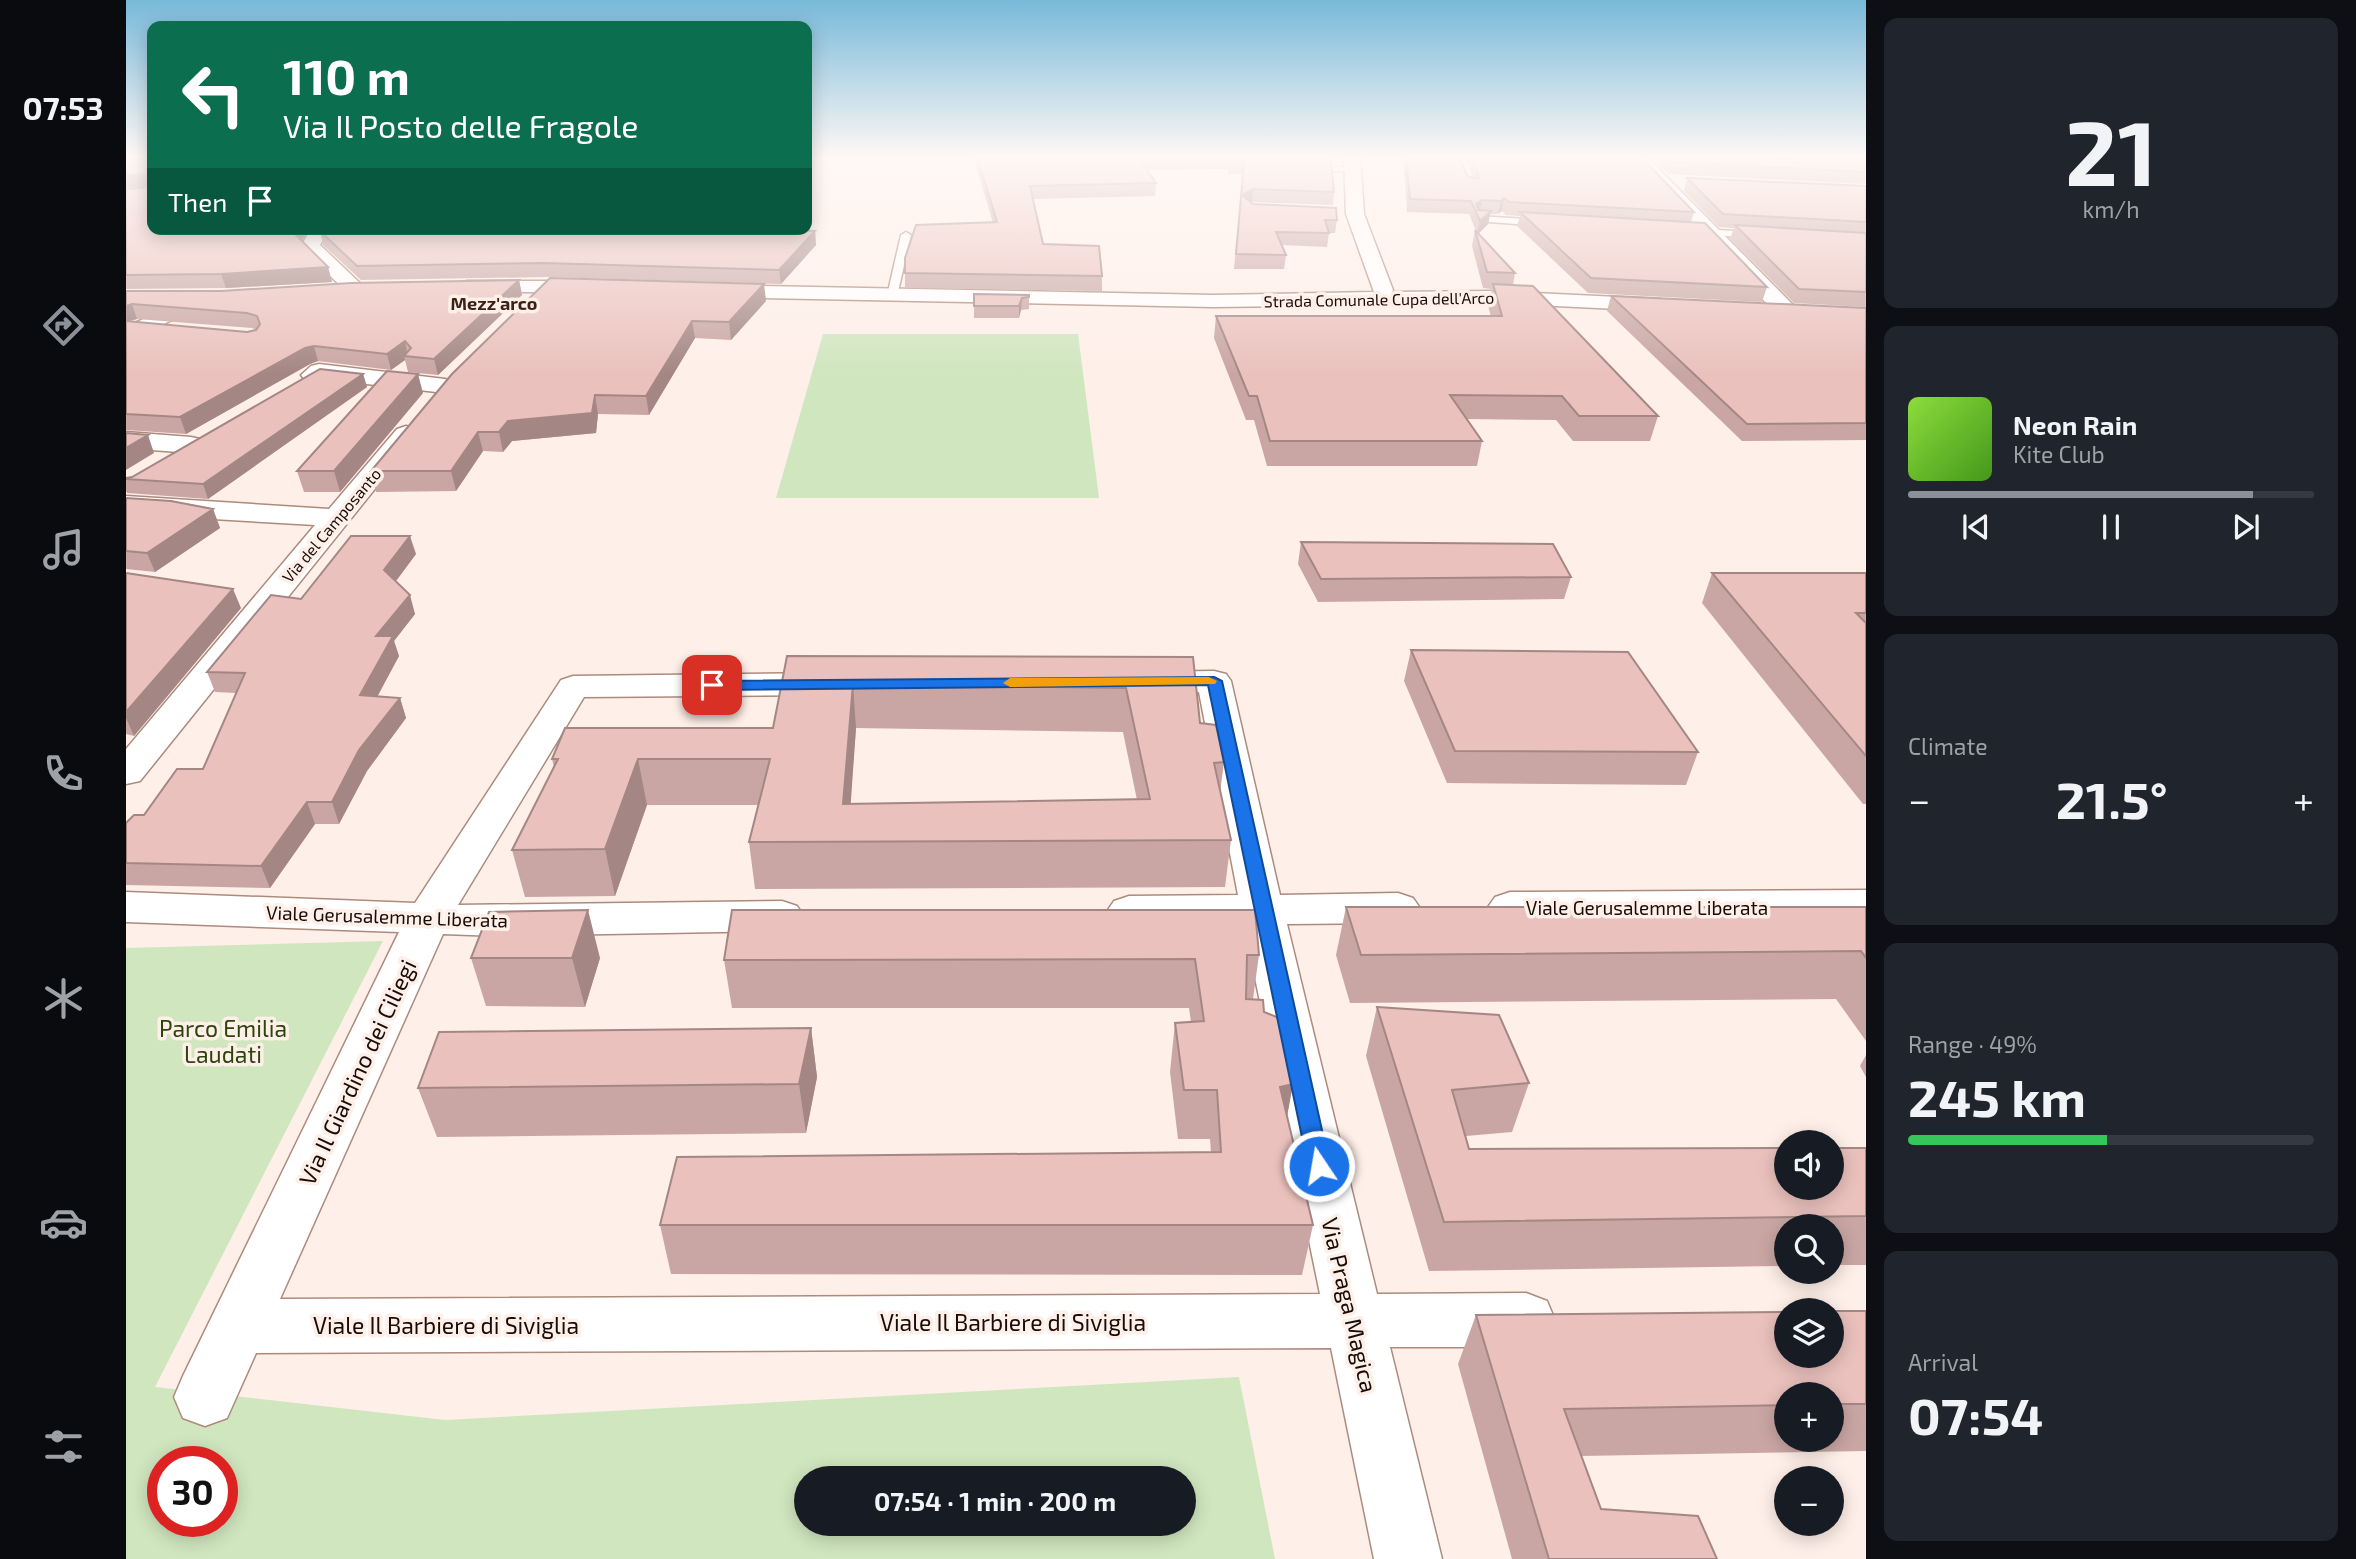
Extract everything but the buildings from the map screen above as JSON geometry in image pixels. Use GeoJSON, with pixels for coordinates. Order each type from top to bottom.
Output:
{"type":"FeatureCollection","features":[{"type":"Feature","properties":{"kind":"street"},"geometry":{"type":"LineString","coordinates":[[1360,229],[1383,290]]}},
{"type":"Feature","properties":{"kind":"street"},"geometry":{"type":"LineString","coordinates":[[1705,229],[1788,313]]}},
{"type":"Feature","properties":{"kind":"street"},"geometry":{"type":"LineString","coordinates":[[317,235],[310,246],[355,289]]}},
{"type":"Feature","properties":{"kind":"street"},"geometry":{"type":"LineString","coordinates":[[519,313],[547,286]]}},
{"type":"Feature","properties":{"kind":"street"},"geometry":{"type":"LineString","coordinates":[[451,287],[617,288]]}},
{"type":"Feature","properties":{"kind":"street"},"geometry":{"type":"LineString","coordinates":[[329,290],[382,288]]}},
{"type":"Feature","properties":{"kind":"street","name":"Strada Comunale Cupa dell'Arco"},"geometry":{"type":"LineString","coordinates":[[687,290],[1213,301],[1492,297],[1674,306]]}},
{"type":"Feature","properties":{"kind":"street"},"geometry":{"type":"LineString","coordinates":[[132,341],[216,297],[152,298]]}},
{"type":"Feature","properties":{"kind":"street"},"geometry":{"type":"LineString","coordinates":[[1763,312],[1814,314]]}},
{"type":"Feature","properties":{"kind":"street"},"geometry":{"type":"LineString","coordinates":[[132,341],[175,332]]}},
{"type":"Feature","properties":{"kind":"street","name":"Via del Camposanto"},"geometry":{"type":"LineString","coordinates":[[132,757],[270,599],[439,394],[319,372],[296,385]]}},
{"type":"Feature","properties":{"kind":"street"},"geometry":{"type":"LineString","coordinates":[[159,464],[214,432]]}},
{"type":"Feature","properties":{"kind":"street"},"geometry":{"type":"LineString","coordinates":[[126,440],[191,445]]}},
{"type":"Feature","properties":{"kind":"street"},"geometry":{"type":"LineString","coordinates":[[126,505],[336,518]]}},
{"type":"Feature","properties":{"kind":"street"},"geometry":{"type":"LineString","coordinates":[[230,594],[270,599]]}},
{"type":"Feature","properties":{"kind":"street","name":"Via Praga Magica"},"geometry":{"type":"LineString","coordinates":[[1117,682],[1214,681],[1262,909],[1408,1559]]}},
{"type":"Feature","properties":{"kind":"street","name":"Via Il Giardino dei Ciliegi"},"geometry":{"type":"LineString","coordinates":[[205,1397],[428,918],[573,687],[866,684]]}},
{"type":"Feature","properties":{"kind":"street","name":"Viale Gerusalemme Liberata"},"geometry":{"type":"LineString","coordinates":[[126,907],[498,920],[818,916]]}},
{"type":"Feature","properties":{"kind":"street","name":"Viale Gerusalemme Liberata"},"geometry":{"type":"LineString","coordinates":[[1095,911],[1457,908],[1860,914]]}},
{"type":"Feature","properties":{"kind":"street","name":"Viale Il Barbiere di Siviglia"},"geometry":{"type":"LineString","coordinates":[[240,1326],[1577,1320]]}},
{"type":"Feature","properties":{"kind":"lane"},"geometry":{"type":"LineString","coordinates":[[1682,231],[1774,236]]}},
{"type":"Feature","properties":{"kind":"lane"},"geometry":{"type":"LineString","coordinates":[[892,296],[906,234]]}},
{"type":"Feature","properties":{"kind":"green space"},"geometry":{"type":"Polygon","coordinates":[[[823,334],[1078,334],[1099,498],[776,498],[823,334]]]}},
{"type":"Feature","properties":{"kind":"green space","name":"Parco Emilia Laudati"},"geometry":{"type":"Polygon","coordinates":[[[383,941],[155,1387],[445,1420],[1239,1377],[1275,1559],[126,1559],[126,948],[383,941]]]}},
{"type":"Feature","properties":{"kind":"slow traffic"},"geometry":{"type":"LineString","coordinates":[[1010,683],[1209,681]]}},
{"type":"Feature","properties":{"kind":"district","name":"Mezz'arco"},"geometry":{"type":"Point","coordinates":[494,303]}},
{"type":"Feature","properties":{"kind":"route"},"geometry":{"type":"LineString","coordinates":[[712,685],[1214,681],[1319,1166]]}}]}
